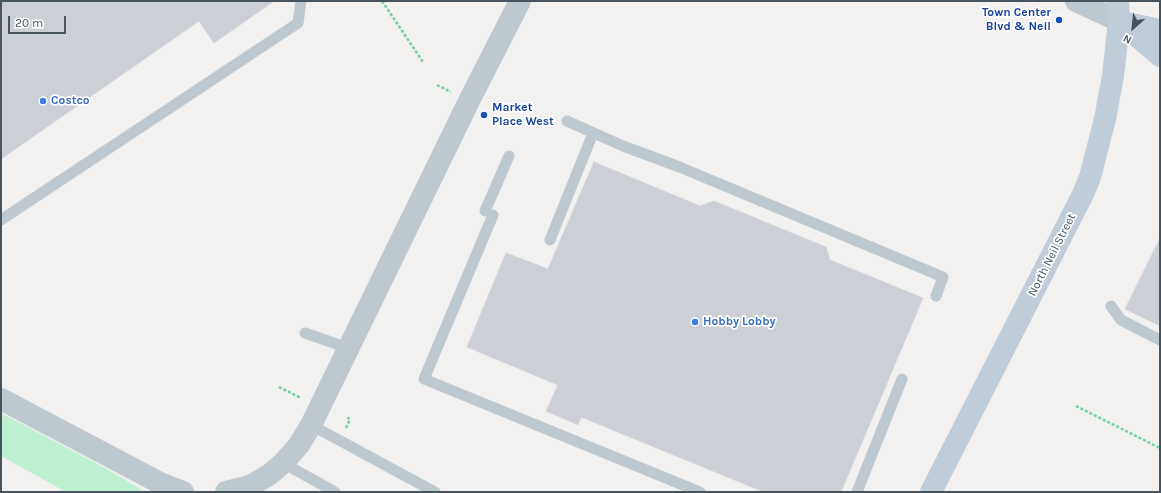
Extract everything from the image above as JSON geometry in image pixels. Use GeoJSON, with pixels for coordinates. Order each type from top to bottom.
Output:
{"type":"FeatureCollection","features":[{"type":"Feature","properties":{"kind":"main road"},"geometry":{"type":"LineString","coordinates":[[1119,11],[1160,30]]}},
{"type":"Feature","properties":{"kind":"main road"},"geometry":{"type":"LineString","coordinates":[[1119,11],[1160,56]]}},
{"type":"Feature","properties":{"kind":"main road","name":"North Neil Street"},"geometry":{"type":"LineString","coordinates":[[931,492],[1083,194],[1090,177],[1105,119],[1113,76],[1119,11]]}},
{"type":"Feature","properties":{"kind":"street"},"geometry":{"type":"LineString","coordinates":[[226,492],[250,486],[269,475],[283,463],[299,445],[520,1]]}},
{"type":"Feature","properties":{"kind":"street"},"geometry":{"type":"LineString","coordinates":[[1076,1],[1119,11]]}},
{"type":"Feature","properties":{"kind":"street"},"geometry":{"type":"LineString","coordinates":[[1,399],[160,483],[183,492]]}},
{"type":"Feature","properties":{"kind":"lane"},"geometry":{"type":"LineString","coordinates":[[1,220],[298,23],[301,1]]}},
{"type":"Feature","properties":{"kind":"lane"},"geometry":{"type":"LineString","coordinates":[[567,121],[593,133],[677,166],[778,210],[943,277],[936,296]]}},
{"type":"Feature","properties":{"kind":"lane"},"geometry":{"type":"LineString","coordinates":[[550,240],[593,133]]}},
{"type":"Feature","properties":{"kind":"lane"},"geometry":{"type":"LineString","coordinates":[[509,156],[489,213],[424,379],[700,492]]}},
{"type":"Feature","properties":{"kind":"lane"},"geometry":{"type":"LineString","coordinates":[[1111,306],[1121,320],[1160,340]]}},
{"type":"Feature","properties":{"kind":"lane"},"geometry":{"type":"LineString","coordinates":[[305,334],[348,348]]}},
{"type":"Feature","properties":{"kind":"lane"},"geometry":{"type":"LineString","coordinates":[[857,492],[902,379]]}},
{"type":"Feature","properties":{"kind":"lane"},"geometry":{"type":"LineString","coordinates":[[310,425],[435,492]]}},
{"type":"Feature","properties":{"kind":"lane"},"geometry":{"type":"LineString","coordinates":[[283,463],[335,492]]}},
{"type":"Feature","properties":{"kind":"path"},"geometry":{"type":"LineString","coordinates":[[382,1],[424,62]]}},
{"type":"Feature","properties":{"kind":"path"},"geometry":{"type":"LineString","coordinates":[[437,85],[450,92]]}},
{"type":"Feature","properties":{"kind":"path"},"geometry":{"type":"LineString","coordinates":[[279,387],[301,398]]}},
{"type":"Feature","properties":{"kind":"path"},"geometry":{"type":"LineString","coordinates":[[1076,406],[1160,448]]}},
{"type":"Feature","properties":{"kind":"green space"},"geometry":{"type":"Polygon","coordinates":[[[1,413],[107,469],[145,492],[66,492],[1,456],[1,413]]]}},
{"type":"Feature","properties":{"kind":"building","name":"Costco"},"geometry":{"type":"Polygon","coordinates":[[[1,1],[274,1],[214,43],[199,21],[1,159],[1,1]]]}},
{"type":"Feature","properties":{"kind":"building","name":"Hobby Lobby"},"geometry":{"type":"Polygon","coordinates":[[[594,162],[700,206],[714,201],[826,247],[830,260],[923,298],[841,492],[764,492],[581,417],[578,425],[546,411],[558,385],[467,347],[506,253],[548,269],[594,162]]]}},
{"type":"Feature","properties":{"kind":"building"},"geometry":{"type":"Polygon","coordinates":[[[1160,238],[1160,326],[1125,309],[1160,238]]]}},
{"type":"Feature","properties":{"kind":"place","name":"Town Center Blvd & Neil"},"geometry":{"type":"Point","coordinates":[1059,20]}},
{"type":"Feature","properties":{"kind":"place","name":"Costco"},"geometry":{"type":"Point","coordinates":[43,101]}},
{"type":"Feature","properties":{"kind":"place","name":"Market Place West"},"geometry":{"type":"Point","coordinates":[484,115]}},
{"type":"Feature","properties":{"kind":"place","name":"Hobby Lobby"},"geometry":{"type":"Point","coordinates":[695,322]}}]}
